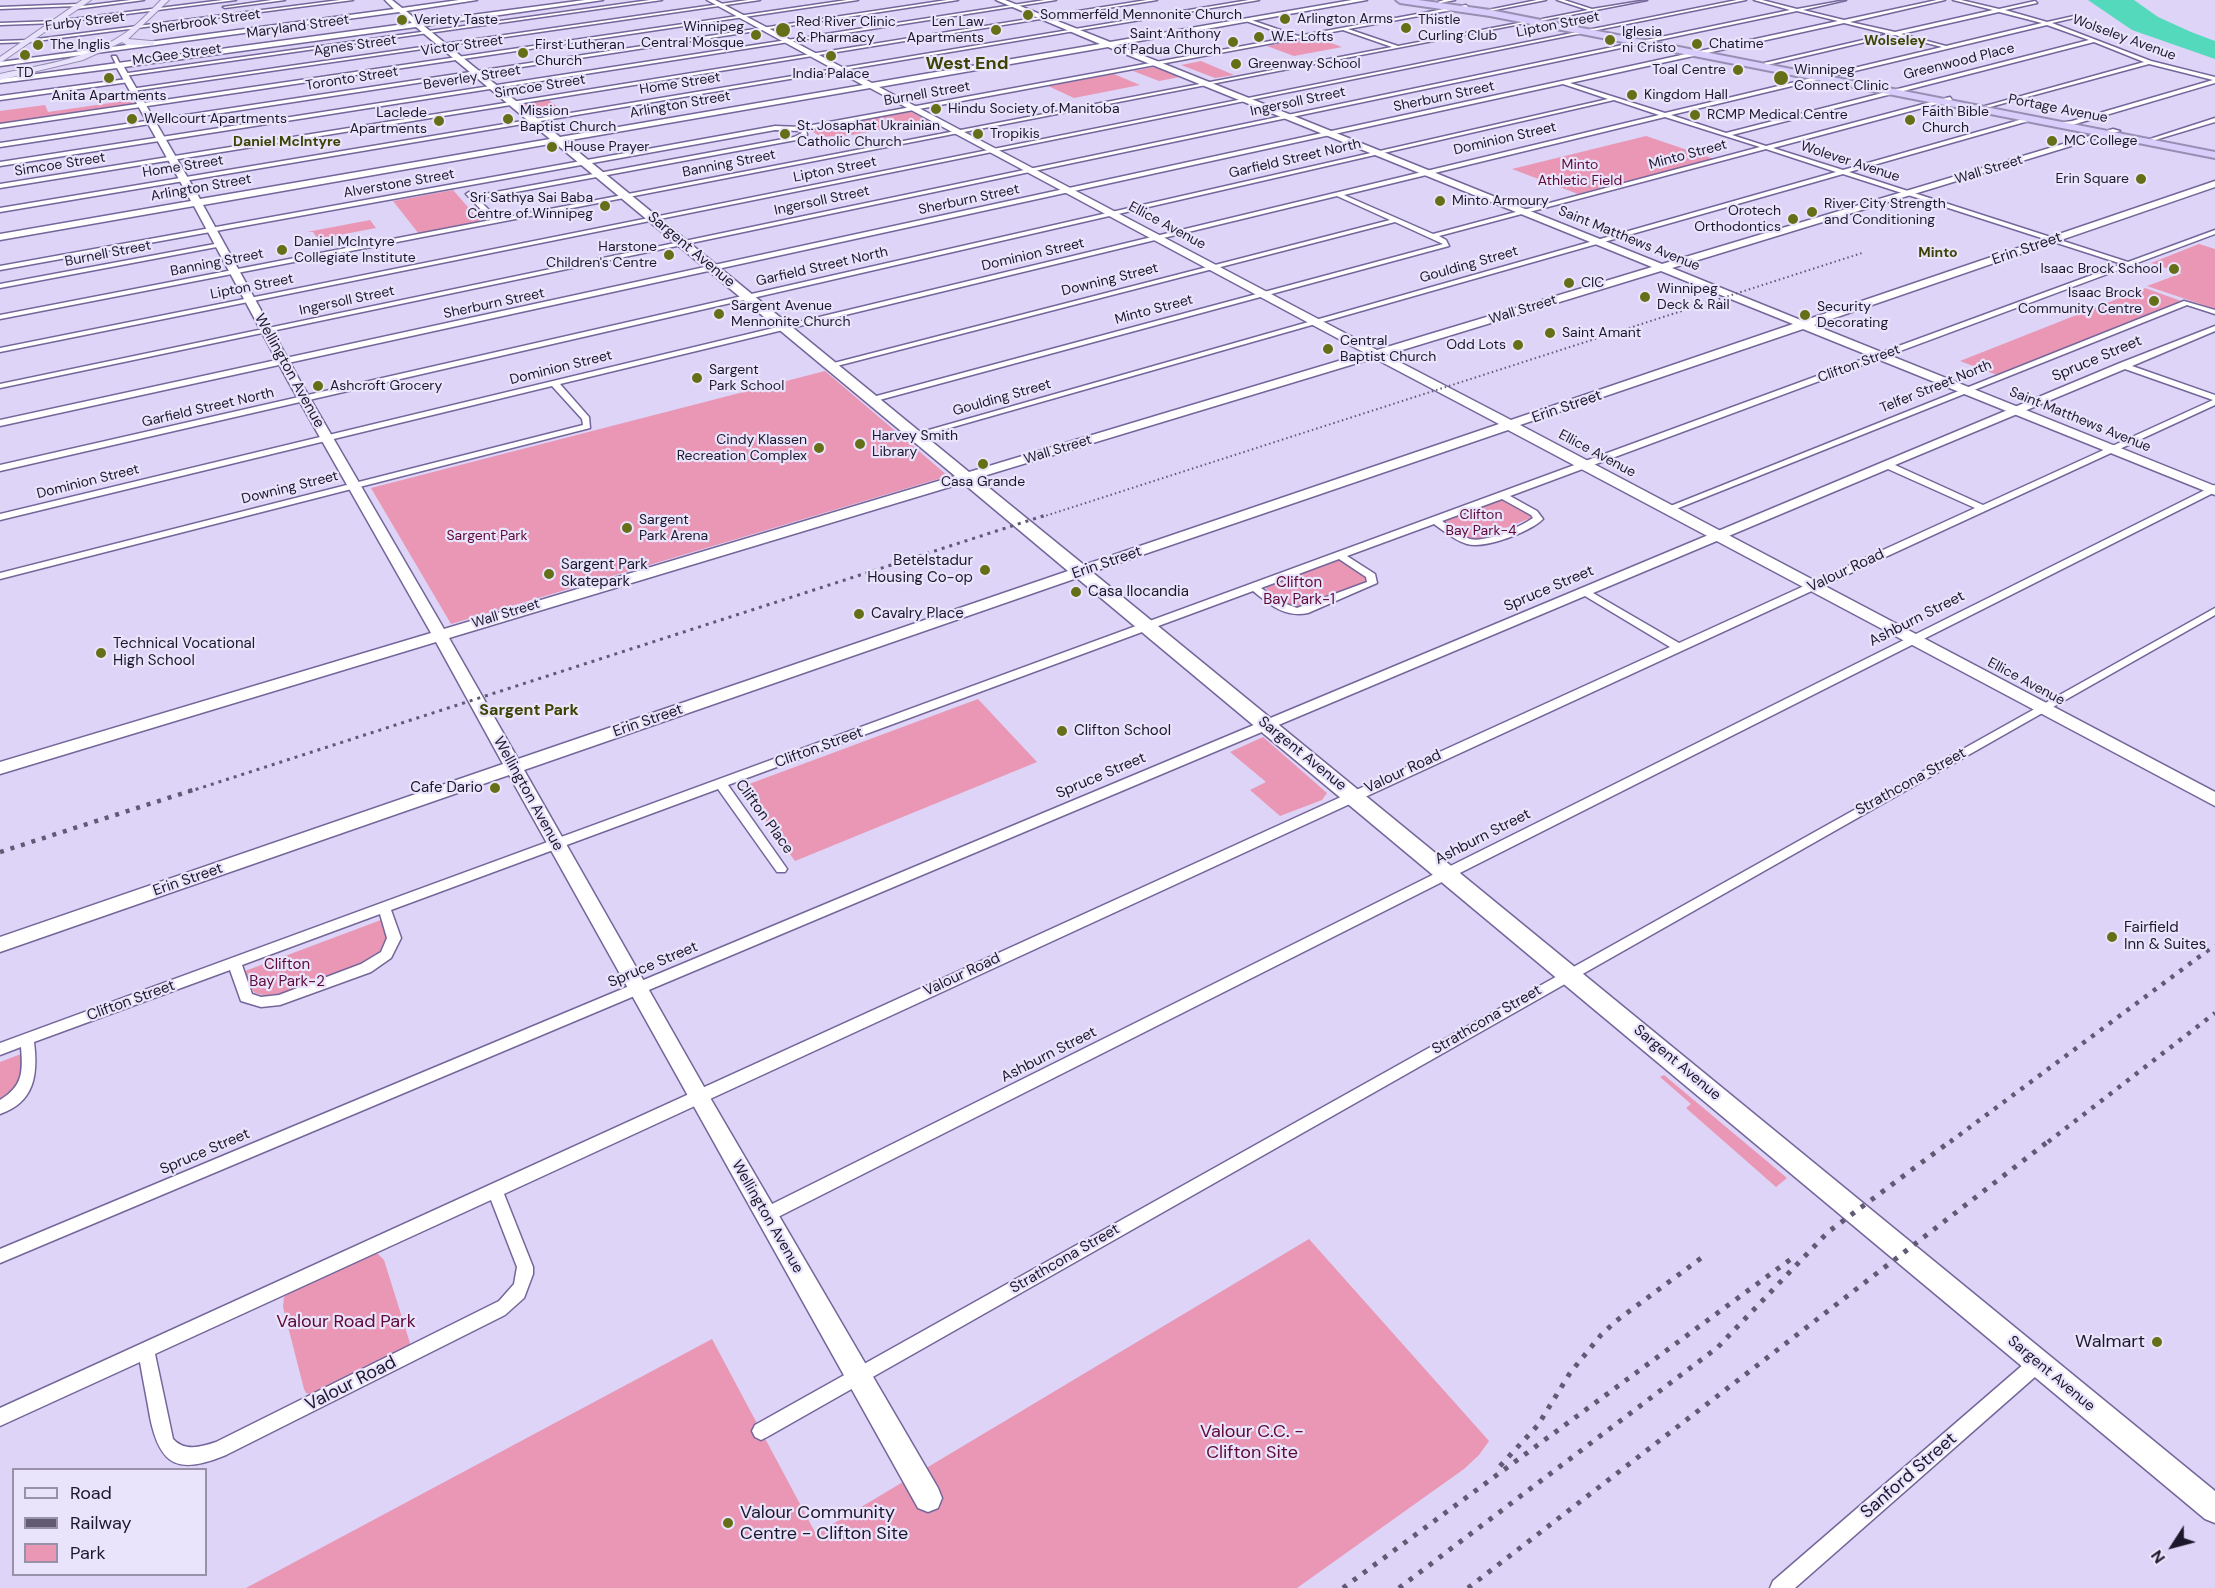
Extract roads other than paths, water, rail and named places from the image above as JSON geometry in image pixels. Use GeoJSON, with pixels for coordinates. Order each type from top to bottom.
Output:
{"type":"FeatureCollection","features":[{"type":"Feature","properties":{"kind":"highway","name":"Portage Avenue"},"geometry":{"type":"LineString","coordinates":[[1400,0],[1490,10],[1896,91],[1988,106],[2215,153]]}},
{"type":"Feature","properties":{"kind":"highway","name":"Portage Avenue"},"geometry":{"type":"LineString","coordinates":[[1422,0],[1538,20]]}},
{"type":"Feature","properties":{"kind":"highway","name":"Portage Avenue"},"geometry":{"type":"LineString","coordinates":[[1703,53],[1767,63],[1824,76]]}},
{"type":"Feature","properties":{"kind":"highway","name":"Portage Avenue"},"geometry":{"type":"LineString","coordinates":[[1946,100],[2030,119],[2153,139],[2215,153]]}},
{"type":"Feature","properties":{"kind":"main road"},"geometry":{"type":"LineString","coordinates":[[0,62],[87,0]]}},
{"type":"Feature","properties":{"kind":"main road"},"geometry":{"type":"LineString","coordinates":[[0,79],[101,49],[123,38],[165,0]]}},
{"type":"Feature","properties":{"kind":"main road","name":"Sherbrook Street"},"geometry":{"type":"LineString","coordinates":[[0,62],[151,43],[394,5],[474,0]]}},
{"type":"Feature","properties":{"kind":"main road","name":"Maryland Street"},"geometry":{"type":"LineString","coordinates":[[0,79],[423,28],[600,0]]}},
{"type":"Feature","properties":{"kind":"main road","name":"Saint Matthews Avenue"},"geometry":{"type":"LineString","coordinates":[[999,0],[2214,490]]}},
{"type":"Feature","properties":{"kind":"main road","name":"Arlington Street"},"geometry":{"type":"LineString","coordinates":[[0,237],[1364,0]]}},
{"type":"Feature","properties":{"kind":"main road","name":"Ellice Avenue"},"geometry":{"type":"LineString","coordinates":[[715,3],[2215,800]]}},
{"type":"Feature","properties":{"kind":"main road","name":"Sargent Avenue"},"geometry":{"type":"LineString","coordinates":[[394,5],[2215,1509]]}},
{"type":"Feature","properties":{"kind":"main road"},"geometry":{"type":"LineString","coordinates":[[123,38],[127,43],[151,43]]}},
{"type":"Feature","properties":{"kind":"main road","name":"Wellington Avenue"},"geometry":{"type":"LineString","coordinates":[[119,65],[250,299],[265,330],[440,635],[555,844],[928,1498]]}},
{"type":"Feature","properties":{"kind":"main road","name":"Wall Street"},"geometry":{"type":"LineString","coordinates":[[0,768],[2112,133]]}},
{"type":"Feature","properties":{"kind":"main road","name":"Erin Street"},"geometry":{"type":"LineString","coordinates":[[0,945],[2215,184]]}},
{"type":"Feature","properties":{"kind":"street"},"geometry":{"type":"LineString","coordinates":[[0,8],[78,7],[142,0]]}},
{"type":"Feature","properties":{"kind":"street"},"geometry":{"type":"LineString","coordinates":[[0,24],[56,22],[234,0]]}},
{"type":"Feature","properties":{"kind":"street"},"geometry":{"type":"LineString","coordinates":[[147,17],[283,0]]}},
{"type":"Feature","properties":{"kind":"street","name":"Furby Street"},"geometry":{"type":"LineString","coordinates":[[0,42],[29,41],[351,0]]}},
{"type":"Feature","properties":{"kind":"street","name":"McGee Street"},"geometry":{"type":"LineString","coordinates":[[0,98],[423,28],[660,0]]}},
{"type":"Feature","properties":{"kind":"street","name":"Agnes Street"},"geometry":{"type":"LineString","coordinates":[[133,89],[444,45],[715,3],[758,0]]}},
{"type":"Feature","properties":{"kind":"street","name":"Victor Street"},"geometry":{"type":"LineString","coordinates":[[0,126],[856,0]]}},
{"type":"Feature","properties":{"kind":"street","name":"Toronto Street"},"geometry":{"type":"LineString","coordinates":[[0,145],[956,0]]}},
{"type":"Feature","properties":{"kind":"street","name":"Beverley Street"},"geometry":{"type":"LineString","coordinates":[[0,164],[1054,0]]}},
{"type":"Feature","properties":{"kind":"street","name":"Simcoe Street"},"geometry":{"type":"LineString","coordinates":[[0,186],[1155,0]]}},
{"type":"Feature","properties":{"kind":"street","name":"Home Street"},"geometry":{"type":"LineString","coordinates":[[0,210],[1257,0]]}},
{"type":"Feature","properties":{"kind":"street"},"geometry":{"type":"LineString","coordinates":[[1440,2],[1453,0]]}},
{"type":"Feature","properties":{"kind":"street"},"geometry":{"type":"LineString","coordinates":[[1490,10],[1544,0]]}},
{"type":"Feature","properties":{"kind":"street"},"geometry":{"type":"LineString","coordinates":[[1559,0],[1594,10]]}},
{"type":"Feature","properties":{"kind":"street","name":"Banning Street"},"geometry":{"type":"LineString","coordinates":[[0,317],[1645,0]]}},
{"type":"Feature","properties":{"kind":"street","name":"Lipton Street"},"geometry":{"type":"LineString","coordinates":[[0,350],[1744,0]]}},
{"type":"Feature","properties":{"kind":"street"},"geometry":{"type":"LineString","coordinates":[[1756,0],[1947,47]]}},
{"type":"Feature","properties":{"kind":"street","name":"Ingersoll Street"},"geometry":{"type":"LineString","coordinates":[[0,386],[1844,0]]}},
{"type":"Feature","properties":{"kind":"street","name":"Sherburn Street"},"geometry":{"type":"LineString","coordinates":[[0,423],[1943,0]]}},
{"type":"Feature","properties":{"kind":"street","name":"Wolseley Avenue"},"geometry":{"type":"LineString","coordinates":[[1955,0],[2046,23],[2149,62],[2215,80]]}},
{"type":"Feature","properties":{"kind":"street"},"geometry":{"type":"LineString","coordinates":[[1767,63],[2034,1]]}},
{"type":"Feature","properties":{"kind":"street","name":"Burnell Street"},"geometry":{"type":"LineString","coordinates":[[473,198],[796,138],[805,134],[802,129],[1463,7]]}},
{"type":"Feature","properties":{"kind":"street","name":"Dominion Street"},"geometry":{"type":"LineString","coordinates":[[0,517],[2072,17]]}},
{"type":"Feature","properties":{"kind":"street"},"geometry":{"type":"LineString","coordinates":[[1248,20],[1298,38]]}},
{"type":"Feature","properties":{"kind":"street"},"geometry":{"type":"LineString","coordinates":[[1344,29],[1399,47]]}},
{"type":"Feature","properties":{"kind":"street","name":"Greenwood Place"},"geometry":{"type":"LineString","coordinates":[[1725,135],[2095,40]]}},
{"type":"Feature","properties":{"kind":"street","name":"Wellington Avenue"},"geometry":{"type":"LineString","coordinates":[[114,57],[119,65]]}},
{"type":"Feature","properties":{"kind":"street"},"geometry":{"type":"LineString","coordinates":[[1988,106],[2149,62]]}},
{"type":"Feature","properties":{"kind":"street"},"geometry":{"type":"LineString","coordinates":[[2057,124],[2072,123],[2215,80]]}},
{"type":"Feature","properties":{"kind":"street","name":"Wolever Avenue"},"geometry":{"type":"LineString","coordinates":[[1564,83],[2129,264]]}},
{"type":"Feature","properties":{"kind":"street","name":"Garfield Street North"},"geometry":{"type":"LineString","coordinates":[[0,468],[1613,99]]}},
{"type":"Feature","properties":{"kind":"street","name":"Minto Street"},"geometry":{"type":"LineString","coordinates":[[1432,236],[1946,100]]}},
{"type":"Feature","properties":{"kind":"street","name":"Goulding Street"},"geometry":{"type":"LineString","coordinates":[[915,435],[2030,119]]}},
{"type":"Feature","properties":{"kind":"street"},"geometry":{"type":"LineString","coordinates":[[2153,139],[2215,120]]}},
{"type":"Feature","properties":{"kind":"street","name":"Alverstone Street"},"geometry":{"type":"LineString","coordinates":[[0,268],[775,128],[802,129]]}},
{"type":"Feature","properties":{"kind":"street"},"geometry":{"type":"LineString","coordinates":[[460,185],[496,221]]}},
{"type":"Feature","properties":{"kind":"street"},"geometry":{"type":"LineString","coordinates":[[1339,195],[1432,236]]}},
{"type":"Feature","properties":{"kind":"street","name":"Downing Street"},"geometry":{"type":"LineString","coordinates":[[830,365],[1396,220]]}},
{"type":"Feature","properties":{"kind":"street","name":"Clifton Street"},"geometry":{"type":"LineString","coordinates":[[0,1050],[2215,232]]}},
{"type":"Feature","properties":{"kind":"street","name":"Minto Street"},"geometry":{"type":"LineString","coordinates":[[872,400],[1443,246],[1447,243],[1432,236]]}},
{"type":"Feature","properties":{"kind":"street","name":"Burnell Street"},"geometry":{"type":"LineString","coordinates":[[0,286],[220,245]]}},
{"type":"Feature","properties":{"kind":"street","name":"Telfer Street North"},"geometry":{"type":"LineString","coordinates":[[1668,509],[2187,303],[2215,312]]}},
{"type":"Feature","properties":{"kind":"street","name":"Spruce Street"},"geometry":{"type":"LineString","coordinates":[[0,1256],[2215,328]]}},
{"type":"Feature","properties":{"kind":"street"},"geometry":{"type":"LineString","coordinates":[[2123,365],[2215,400]]}},
{"type":"Feature","properties":{"kind":"street","name":"Downing Street"},"geometry":{"type":"LineString","coordinates":[[0,576],[587,426],[586,419],[554,383]]}},
{"type":"Feature","properties":{"kind":"street","name":"Valour Road"},"geometry":{"type":"LineString","coordinates":[[0,1417],[1678,646],[2113,449],[2215,400]]}},
{"type":"Feature","properties":{"kind":"street"},"geometry":{"type":"LineString","coordinates":[[1887,465],[1982,508]]}},
{"type":"Feature","properties":{"kind":"street","name":"Ashburn Street"},"geometry":{"type":"LineString","coordinates":[[766,1215],[2214,490]]}},
{"type":"Feature","properties":{"kind":"street"},"geometry":{"type":"LineString","coordinates":[[1435,520],[1466,540],[1477,542],[1486,541],[1538,519],[1534,513],[1502,495]]}},
{"type":"Feature","properties":{"kind":"street"},"geometry":{"type":"LineString","coordinates":[[1254,587],[1285,609],[1294,612],[1304,611],[1372,583],[1371,576],[1341,555]]}},
{"type":"Feature","properties":{"kind":"street"},"geometry":{"type":"LineString","coordinates":[[1586,592],[1678,646]]}},
{"type":"Feature","properties":{"kind":"street","name":"Strathcona Street"},"geometry":{"type":"LineString","coordinates":[[761,1431],[2215,611]]}},
{"type":"Feature","properties":{"kind":"street","name":"Clifton Place"},"geometry":{"type":"LineString","coordinates":[[721,784],[782,869]]}},
{"type":"Feature","properties":{"kind":"street"},"geometry":{"type":"LineString","coordinates":[[235,963],[246,997],[261,1002],[285,998],[366,968],[386,956],[394,938],[384,907]]}},
{"type":"Feature","properties":{"kind":"street"},"geometry":{"type":"LineString","coordinates":[[0,1108],[20,1093],[30,1077],[27,1040]]}},
{"type":"Feature","properties":{"kind":"street","name":"Valour Road"},"geometry":{"type":"LineString","coordinates":[[146,1350],[163,1437],[168,1449],[185,1457],[200,1456],[220,1449],[489,1315],[512,1301],[525,1280],[525,1267],[495,1190]]}},
{"type":"Feature","properties":{"kind":"street","name":"Sanford Street"},"geometry":{"type":"LineString","coordinates":[[1780,1588],[2038,1363]]}},
{"type":"Feature","properties":{"kind":"railway"},"geometry":{"type":"LineString","coordinates":[[1042,517],[1862,253]]}},
{"type":"Feature","properties":{"kind":"railway"},"geometry":{"type":"LineString","coordinates":[[188,792],[1046,515]]}},
{"type":"Feature","properties":{"kind":"railway"},"geometry":{"type":"LineString","coordinates":[[0,852],[193,790]]}},
{"type":"Feature","properties":{"kind":"railway"},"geometry":{"type":"LineString","coordinates":[[1950,1142],[2215,945]]}},
{"type":"Feature","properties":{"kind":"railway"},"geometry":{"type":"LineString","coordinates":[[2048,1142],[2215,1013]]}},
{"type":"Feature","properties":{"kind":"railway"},"geometry":{"type":"LineString","coordinates":[[1399,1588],[1718,1347],[1828,1232],[1952,1140]]}},
{"type":"Feature","properties":{"kind":"railway"},"geometry":{"type":"LineString","coordinates":[[1468,1588],[2050,1140]]}},
{"type":"Feature","properties":{"kind":"railway"},"geometry":{"type":"LineString","coordinates":[[1500,1466],[1538,1425],[1570,1373],[1601,1335],[1616,1321],[1704,1256]]}},
{"type":"Feature","properties":{"kind":"railway"},"geometry":{"type":"LineString","coordinates":[[1343,1588],[1791,1259]]}},
{"type":"Feature","properties":{"kind":"place","name":"Sommerfeld Mennonite Church"},"geometry":{"type":"Point","coordinates":[1028,15]}},
{"type":"Feature","properties":{"kind":"place","name":"Arlington Arms"},"geometry":{"type":"Point","coordinates":[1285,19]}},
{"type":"Feature","properties":{"kind":"place","name":"Veriety Taste"},"geometry":{"type":"Point","coordinates":[402,20]}},
{"type":"Feature","properties":{"kind":"place","name":"Thistle Curling Club"},"geometry":{"type":"Point","coordinates":[1406,28]}},
{"type":"Feature","properties":{"kind":"place","name":"Red River Clinic & Pharmacy"},"geometry":{"type":"Point","coordinates":[783,30]}},
{"type":"Feature","properties":{"kind":"place","name":"Len Law Apartments"},"geometry":{"type":"Point","coordinates":[996,30]}},
{"type":"Feature","properties":{"kind":"place","name":"Winnipeg Central Mosque"},"geometry":{"type":"Point","coordinates":[756,35]}},
{"type":"Feature","properties":{"kind":"place","name":"W.E. Lofts"},"geometry":{"type":"Point","coordinates":[1259,37]}},
{"type":"Feature","properties":{"kind":"place","name":"Iglesia ni Cristo"},"geometry":{"type":"Point","coordinates":[1610,40]}},
{"type":"Feature","properties":{"kind":"place","name":"Saint Anthony of Padua Church"},"geometry":{"type":"Point","coordinates":[1233,42]}},
{"type":"Feature","properties":{"kind":"place","name":"Chatime"},"geometry":{"type":"Point","coordinates":[1697,44]}},
{"type":"Feature","properties":{"kind":"place","name":"The Inglis"},"geometry":{"type":"Point","coordinates":[38,45]}},
{"type":"Feature","properties":{"kind":"place","name":"First Lutheran Church"},"geometry":{"type":"Point","coordinates":[523,53]}},
{"type":"Feature","properties":{"kind":"place","name":"TD"},"geometry":{"type":"Point","coordinates":[25,55]}},
{"type":"Feature","properties":{"kind":"place","name":"India Palace"},"geometry":{"type":"Point","coordinates":[831,56]}},
{"type":"Feature","properties":{"kind":"place","name":"Greenway School"},"geometry":{"type":"Point","coordinates":[1236,64]}},
{"type":"Feature","properties":{"kind":"place","name":"Toal Centre"},"geometry":{"type":"Point","coordinates":[1738,70]}},
{"type":"Feature","properties":{"kind":"place","name":"Anita Apartments"},"geometry":{"type":"Point","coordinates":[109,78]}},
{"type":"Feature","properties":{"kind":"place","name":"Winnipeg Connect Clinic"},"geometry":{"type":"Point","coordinates":[1781,78]}},
{"type":"Feature","properties":{"kind":"place","name":"Kingdom Hall"},"geometry":{"type":"Point","coordinates":[1632,95]}},
{"type":"Feature","properties":{"kind":"place","name":"Hindu Society of Manitoba"},"geometry":{"type":"Point","coordinates":[936,109]}},
{"type":"Feature","properties":{"kind":"place","name":"RCMP Medical Centre"},"geometry":{"type":"Point","coordinates":[1695,115]}},
{"type":"Feature","properties":{"kind":"place","name":"Wellcourt Apartments"},"geometry":{"type":"Point","coordinates":[132,119]}},
{"type":"Feature","properties":{"kind":"place","name":"Mission Baptist Church"},"geometry":{"type":"Point","coordinates":[508,119]}},
{"type":"Feature","properties":{"kind":"place","name":"Faith Bible Church"},"geometry":{"type":"Point","coordinates":[1910,120]}},
{"type":"Feature","properties":{"kind":"place","name":"Laclede Apartments"},"geometry":{"type":"Point","coordinates":[439,121]}},
{"type":"Feature","properties":{"kind":"place","name":"St. Josaphat Ukrainian Catholic Church"},"geometry":{"type":"Point","coordinates":[785,134]}},
{"type":"Feature","properties":{"kind":"place","name":"Tropikis"},"geometry":{"type":"Point","coordinates":[978,134]}},
{"type":"Feature","properties":{"kind":"place","name":"MC College"},"geometry":{"type":"Point","coordinates":[2052,141]}},
{"type":"Feature","properties":{"kind":"place","name":"House Prayer"},"geometry":{"type":"Point","coordinates":[552,147]}},
{"type":"Feature","properties":{"kind":"place","name":"Erin Square"},"geometry":{"type":"Point","coordinates":[2141,179]}},
{"type":"Feature","properties":{"kind":"place","name":"Minto Armoury"},"geometry":{"type":"Point","coordinates":[1440,201]}},
{"type":"Feature","properties":{"kind":"place","name":"Sri Sathya Sai Baba Centre of Winnipeg"},"geometry":{"type":"Point","coordinates":[605,206]}},
{"type":"Feature","properties":{"kind":"place","name":"River City Strength and Conditioning"},"geometry":{"type":"Point","coordinates":[1812,212]}},
{"type":"Feature","properties":{"kind":"place","name":"Orotech Orthodontics"},"geometry":{"type":"Point","coordinates":[1793,219]}},
{"type":"Feature","properties":{"kind":"place","name":"Daniel McIntyre Collegiate Institute"},"geometry":{"type":"Point","coordinates":[282,250]}},
{"type":"Feature","properties":{"kind":"place","name":"Harstone Children's Centre"},"geometry":{"type":"Point","coordinates":[669,255]}},
{"type":"Feature","properties":{"kind":"place","name":"Isaac Brock School"},"geometry":{"type":"Point","coordinates":[2174,269]}},
{"type":"Feature","properties":{"kind":"place","name":"CIC"},"geometry":{"type":"Point","coordinates":[1569,283]}},
{"type":"Feature","properties":{"kind":"place","name":"Winnipeg Deck & Rail"},"geometry":{"type":"Point","coordinates":[1645,297]}},
{"type":"Feature","properties":{"kind":"place","name":"Isaac Brock Community Centre"},"geometry":{"type":"Point","coordinates":[2154,301]}},
{"type":"Feature","properties":{"kind":"place","name":"Sargent Avenue Mennonite Church"},"geometry":{"type":"Point","coordinates":[719,314]}},
{"type":"Feature","properties":{"kind":"place","name":"Security Decorating"},"geometry":{"type":"Point","coordinates":[1805,315]}},
{"type":"Feature","properties":{"kind":"place","name":"Saint Amant"},"geometry":{"type":"Point","coordinates":[1550,333]}},
{"type":"Feature","properties":{"kind":"place","name":"Odd Lots"},"geometry":{"type":"Point","coordinates":[1518,345]}},
{"type":"Feature","properties":{"kind":"place","name":"Central Baptist Church"},"geometry":{"type":"Point","coordinates":[1328,349]}},
{"type":"Feature","properties":{"kind":"place","name":"Sargent Park School"},"geometry":{"type":"Point","coordinates":[697,378]}},
{"type":"Feature","properties":{"kind":"place","name":"Ashcroft Grocery"},"geometry":{"type":"Point","coordinates":[318,386]}},
{"type":"Feature","properties":{"kind":"place","name":"Harvey Smith Library"},"geometry":{"type":"Point","coordinates":[860,444]}},
{"type":"Feature","properties":{"kind":"place","name":"Cindy Klassen Recreation Complex"},"geometry":{"type":"Point","coordinates":[819,448]}},
{"type":"Feature","properties":{"kind":"place","name":"Casa Grande"},"geometry":{"type":"Point","coordinates":[983,464]}},
{"type":"Feature","properties":{"kind":"place","name":"Sargent Park Arena"},"geometry":{"type":"Point","coordinates":[627,528]}},
{"type":"Feature","properties":{"kind":"place","name":"Betelstadur Housing Co-op"},"geometry":{"type":"Point","coordinates":[985,570]}},
{"type":"Feature","properties":{"kind":"place","name":"Sargent Park Skatepark"},"geometry":{"type":"Point","coordinates":[549,574]}},
{"type":"Feature","properties":{"kind":"place","name":"Casa Ilocandia"},"geometry":{"type":"Point","coordinates":[1076,592]}},
{"type":"Feature","properties":{"kind":"place","name":"Cavalry Place"},"geometry":{"type":"Point","coordinates":[859,614]}},
{"type":"Feature","properties":{"kind":"place","name":"Technical Vocational High School"},"geometry":{"type":"Point","coordinates":[101,653]}},
{"type":"Feature","properties":{"kind":"place","name":"Clifton School"},"geometry":{"type":"Point","coordinates":[1062,731]}},
{"type":"Feature","properties":{"kind":"place","name":"Cafe Dario"},"geometry":{"type":"Point","coordinates":[495,788]}},
{"type":"Feature","properties":{"kind":"place","name":"Fairfield Inn & Suites"},"geometry":{"type":"Point","coordinates":[2112,937]}},
{"type":"Feature","properties":{"kind":"place","name":"Walmart"},"geometry":{"type":"Point","coordinates":[2157,1342]}},
{"type":"Feature","properties":{"kind":"place","name":"Valour Community Centre - Clifton Site"},"geometry":{"type":"Point","coordinates":[728,1523]}},
{"type":"Feature","properties":{"kind":"district","name":"Wolseley"},"geometry":{"type":"Point","coordinates":[1895,41]}},
{"type":"Feature","properties":{"kind":"district","name":"West End"},"geometry":{"type":"Point","coordinates":[967,64]}},
{"type":"Feature","properties":{"kind":"district","name":"Daniel McIntyre"},"geometry":{"type":"Point","coordinates":[287,142]}},
{"type":"Feature","properties":{"kind":"district","name":"Minto"},"geometry":{"type":"Point","coordinates":[1938,253]}},
{"type":"Feature","properties":{"kind":"district","name":"Sargent Park"},"geometry":{"type":"Point","coordinates":[529,711]}},
{"type":"Feature","properties":{"kind":"park label","name":"Minto Athletic Field"},"geometry":{"type":"Point","coordinates":[1580,174]}},
{"type":"Feature","properties":{"kind":"park label","name":"Clifton Bay Park-4"},"geometry":{"type":"Point","coordinates":[1481,524]}},
{"type":"Feature","properties":{"kind":"park label","name":"Clifton Bay Park-1"},"geometry":{"type":"Point","coordinates":[1299,592]}},
{"type":"Feature","properties":{"kind":"park label","name":"Clifton Bay Park-2"},"geometry":{"type":"Point","coordinates":[287,974]}},
{"type":"Feature","properties":{"kind":"park label","name":"Valour Road Park"},"geometry":{"type":"Point","coordinates":[346,1322]}},
{"type":"Feature","properties":{"kind":"park label","name":"Valour C.C. - Clifton Site"},"geometry":{"type":"Point","coordinates":[1252,1442]}}]}
